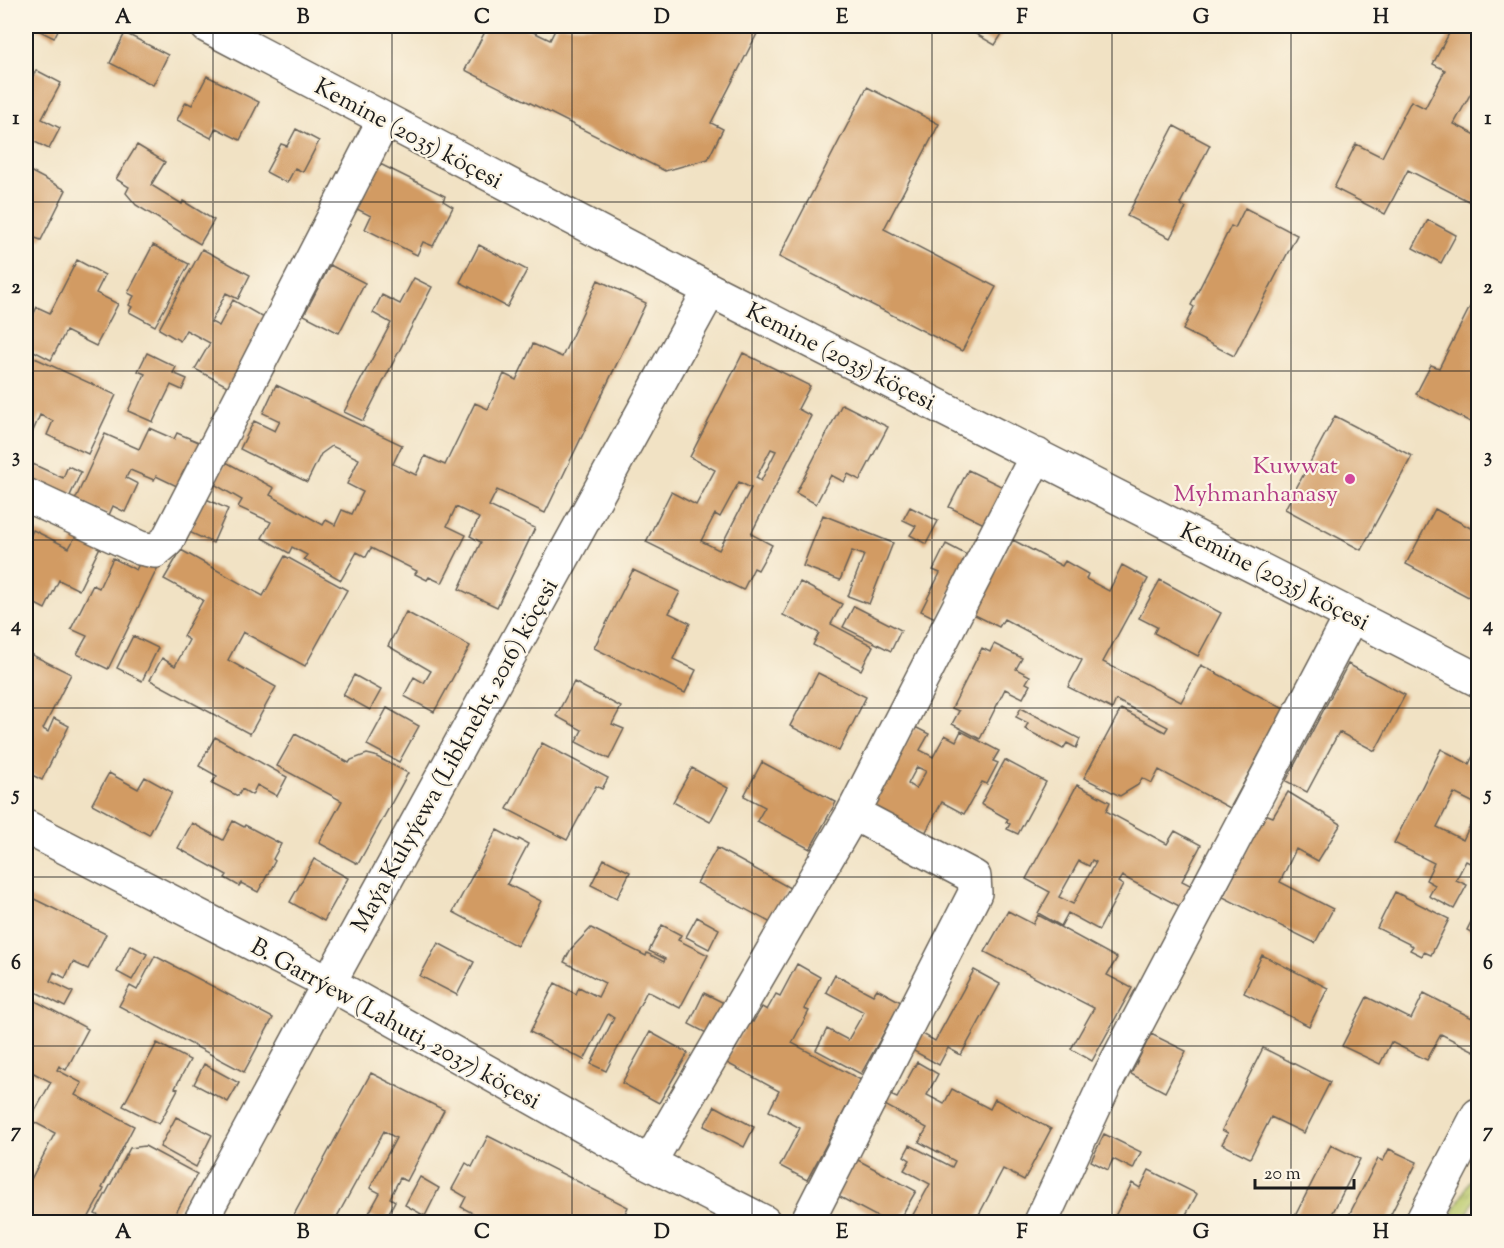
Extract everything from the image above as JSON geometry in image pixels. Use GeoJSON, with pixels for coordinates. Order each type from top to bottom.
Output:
{"type":"FeatureCollection","features":[{"type":"Feature","properties":{"kind":"street","name":"Kemine (2035) köçesi"},"geometry":{"type":"LineString","coordinates":[[207,26],[710,290],[1479,680]]}},
{"type":"Feature","properties":{"kind":"street"},"geometry":{"type":"LineString","coordinates":[[26,495],[140,548],[155,551],[167,541],[384,120]]}},
{"type":"Feature","properties":{"kind":"street","name":"Maýa Kulyýewa (Libkneht, 2016) köçesi"},"geometry":{"type":"LineString","coordinates":[[200,1222],[710,290]]}},
{"type":"Feature","properties":{"kind":"street"},"geometry":{"type":"LineString","coordinates":[[649,1163],[853,813],[1036,455]]}},
{"type":"Feature","properties":{"kind":"street"},"geometry":{"type":"LineString","coordinates":[[1041,1222],[1105,1084],[1352,615]]}},
{"type":"Feature","properties":{"kind":"street"},"geometry":{"type":"LineString","coordinates":[[807,1222],[975,893],[974,877],[853,813]]}},
{"type":"Feature","properties":{"kind":"street","name":"B. Garrýew (Lahuti, 2037) köçesi"},"geometry":{"type":"LineString","coordinates":[[26,827],[329,983],[649,1163],[764,1222]]}},
{"type":"Feature","properties":{"kind":"street"},"geometry":{"type":"LineString","coordinates":[[1422,1222],[1479,1115]]}},
{"type":"Feature","properties":{"kind":"green space"},"geometry":{"type":"Polygon","coordinates":[[[1478,1165],[1478,1193],[1463,1222],[1448,1222],[1478,1165]]]}},
{"type":"Feature","properties":{"kind":"building"},"geometry":{"type":"Polygon","coordinates":[[[30,26],[60,26],[54,38],[30,26]]]}},
{"type":"Feature","properties":{"kind":"building"},"geometry":{"type":"Polygon","coordinates":[[[488,26],[521,26],[550,40],[557,26],[761,26],[711,123],[723,129],[708,159],[665,171],[465,70],[488,26]]]}},
{"type":"Feature","properties":{"kind":"building"},"geometry":{"type":"Polygon","coordinates":[[[962,26],[1007,26],[995,45],[962,26]]]}},
{"type":"Feature","properties":{"kind":"building"},"geometry":{"type":"Polygon","coordinates":[[[1453,26],[1478,26],[1478,80],[1454,124],[1478,136],[1478,206],[1408,170],[1385,214],[1334,188],[1356,144],[1382,157],[1411,101],[1425,108],[1445,70],[1433,64],[1453,26]]]}},
{"type":"Feature","properties":{"kind":"building"},"geometry":{"type":"Polygon","coordinates":[[[125,33],[168,55],[153,85],[110,63],[125,33]]]}},
{"type":"Feature","properties":{"kind":"building"},"geometry":{"type":"Polygon","coordinates":[[[36,70],[61,83],[42,119],[60,128],[49,149],[31,140],[26,151],[26,91],[36,70]]]}},
{"type":"Feature","properties":{"kind":"building"},"geometry":{"type":"Polygon","coordinates":[[[207,76],[259,102],[240,140],[216,128],[211,138],[177,120],[186,102],[192,105],[207,76]]]}},
{"type":"Feature","properties":{"kind":"building"},"geometry":{"type":"Polygon","coordinates":[[[867,87],[939,124],[884,229],[996,287],[962,351],[779,257],[867,87]]]}},
{"type":"Feature","properties":{"kind":"building"},"geometry":{"type":"Polygon","coordinates":[[[1174,126],[1210,145],[1180,204],[1186,208],[1170,238],[1127,216],[1174,126]]]}},
{"type":"Feature","properties":{"kind":"building"},"geometry":{"type":"Polygon","coordinates":[[[296,129],[319,141],[303,172],[295,168],[287,183],[266,172],[281,144],[287,146],[296,129]]]}},
{"type":"Feature","properties":{"kind":"building"},"geometry":{"type":"Polygon","coordinates":[[[137,145],[165,162],[151,185],[214,220],[200,244],[136,205],[126,193],[129,187],[116,179],[137,145]]]}},
{"type":"Feature","properties":{"kind":"building"},"geometry":{"type":"Polygon","coordinates":[[[380,164],[445,196],[443,201],[453,207],[433,246],[423,242],[417,255],[365,229],[371,216],[357,209],[380,164]]]}},
{"type":"Feature","properties":{"kind":"building"},"geometry":{"type":"Polygon","coordinates":[[[26,169],[66,190],[41,240],[35,238],[29,250],[26,249],[26,169]]]}},
{"type":"Feature","properties":{"kind":"building"},"geometry":{"type":"Polygon","coordinates":[[[1245,208],[1297,235],[1234,356],[1183,330],[1194,307],[1191,305],[1231,226],[1235,228],[1245,208]]]}},
{"type":"Feature","properties":{"kind":"building"},"geometry":{"type":"Polygon","coordinates":[[[1428,220],[1456,235],[1441,263],[1413,248],[1428,220]]]}},
{"type":"Feature","properties":{"kind":"building"},"geometry":{"type":"Polygon","coordinates":[[[153,245],[189,264],[155,326],[129,312],[132,307],[129,305],[134,296],[128,293],[153,245]]]}},
{"type":"Feature","properties":{"kind":"building"},"geometry":{"type":"Polygon","coordinates":[[[479,245],[527,270],[507,307],[460,282],[479,245]]]}},
{"type":"Feature","properties":{"kind":"building"},"geometry":{"type":"Polygon","coordinates":[[[202,249],[250,275],[238,299],[226,293],[211,322],[219,326],[233,300],[266,319],[229,387],[195,369],[210,343],[186,330],[180,341],[159,329],[202,249]]]}},
{"type":"Feature","properties":{"kind":"building"},"geometry":{"type":"Polygon","coordinates":[[[77,260],[105,275],[96,293],[118,304],[96,346],[66,331],[51,360],[26,347],[26,330],[37,307],[50,313],[77,260]]]}},
{"type":"Feature","properties":{"kind":"building"},"geometry":{"type":"Polygon","coordinates":[[[330,265],[365,283],[339,333],[304,315],[330,265]]]}},
{"type":"Feature","properties":{"kind":"building"},"geometry":{"type":"Polygon","coordinates":[[[414,278],[432,287],[363,421],[344,412],[391,323],[373,313],[382,295],[400,304],[414,278]]]}},
{"type":"Feature","properties":{"kind":"building"},"geometry":{"type":"Polygon","coordinates":[[[598,280],[646,303],[545,513],[497,490],[489,506],[535,528],[497,607],[459,589],[481,542],[470,536],[479,518],[456,507],[447,526],[466,535],[442,583],[429,577],[427,580],[415,574],[417,571],[371,548],[366,557],[357,552],[341,580],[304,559],[307,555],[292,547],[289,553],[262,538],[271,522],[238,507],[242,500],[214,484],[226,462],[274,488],[270,495],[323,525],[326,520],[335,525],[342,510],[352,514],[363,492],[347,484],[359,459],[332,446],[321,454],[307,482],[240,449],[254,421],[275,431],[280,421],[263,413],[276,385],[402,445],[393,464],[416,475],[425,456],[445,465],[475,403],[488,409],[504,374],[516,380],[533,344],[562,357],[598,280]]]}},
{"type":"Feature","properties":{"kind":"building"},"geometry":{"type":"Polygon","coordinates":[[[1478,291],[1478,426],[1416,394],[1431,365],[1439,368],[1478,291]]]}},
{"type":"Feature","properties":{"kind":"building"},"geometry":{"type":"Polygon","coordinates":[[[147,353],[176,367],[173,373],[187,379],[182,390],[171,385],[153,422],[128,411],[145,374],[138,371],[147,353]]]}},
{"type":"Feature","properties":{"kind":"building"},"geometry":{"type":"Polygon","coordinates":[[[743,353],[810,386],[798,409],[811,416],[751,534],[772,545],[758,570],[754,568],[743,590],[646,542],[671,492],[696,505],[715,470],[690,457],[743,353]],[[771,449],[756,478],[761,481],[776,451],[771,449]],[[739,482],[720,517],[715,514],[701,541],[719,550],[751,488],[739,482]]]}},
{"type":"Feature","properties":{"kind":"building"},"geometry":{"type":"Polygon","coordinates":[[[26,354],[116,395],[88,454],[47,435],[53,421],[40,415],[26,447],[26,354]]]}},
{"type":"Feature","properties":{"kind":"building"},"geometry":{"type":"Polygon","coordinates":[[[842,404],[888,427],[860,480],[848,474],[844,482],[831,475],[816,504],[796,493],[842,404]]]}},
{"type":"Feature","properties":{"kind":"building","name":"Kuwwat Myhmanhanasy"},"geometry":{"type":"Polygon","coordinates":[[[1335,416],[1412,456],[1361,550],[1285,509],[1335,416]]]}},
{"type":"Feature","properties":{"kind":"building"},"geometry":{"type":"Polygon","coordinates":[[[149,428],[174,439],[177,433],[201,443],[181,488],[156,476],[154,480],[130,470],[126,478],[138,484],[125,512],[113,506],[109,515],[75,500],[105,434],[139,449],[149,428]]]}},
{"type":"Feature","properties":{"kind":"building"},"geometry":{"type":"Polygon","coordinates":[[[26,461],[63,478],[68,466],[81,472],[67,502],[26,490],[26,461]]]}},
{"type":"Feature","properties":{"kind":"building"},"geometry":{"type":"Polygon","coordinates":[[[968,470],[1005,488],[986,525],[949,507],[968,470]]]}},
{"type":"Feature","properties":{"kind":"building"},"geometry":{"type":"Polygon","coordinates":[[[204,498],[228,509],[213,543],[189,532],[204,498]]]}},
{"type":"Feature","properties":{"kind":"building"},"geometry":{"type":"Polygon","coordinates":[[[910,507],[938,521],[926,544],[910,535],[916,526],[903,520],[910,507]]]}},
{"type":"Feature","properties":{"kind":"building"},"geometry":{"type":"Polygon","coordinates":[[[1435,509],[1478,532],[1478,602],[1406,564],[1435,509]]]}},
{"type":"Feature","properties":{"kind":"building"},"geometry":{"type":"Polygon","coordinates":[[[823,515],[893,543],[869,604],[848,596],[864,555],[852,551],[840,580],[803,566],[823,515]]]}},
{"type":"Feature","properties":{"kind":"building"},"geometry":{"type":"Polygon","coordinates":[[[33,530],[69,548],[78,532],[102,543],[79,590],[59,580],[45,609],[26,599],[26,546],[33,530]]]}},
{"type":"Feature","properties":{"kind":"building"},"geometry":{"type":"Polygon","coordinates":[[[1013,540],[1062,566],[1065,561],[1088,574],[1086,579],[1109,591],[1122,565],[1148,579],[1103,662],[1181,702],[1201,665],[1284,709],[1230,808],[1159,770],[1152,783],[1142,778],[1138,785],[1120,796],[1084,778],[1121,709],[1165,732],[1168,727],[1116,700],[1112,709],[1068,687],[1082,660],[1004,619],[999,627],[973,614],[1013,540]]]}},
{"type":"Feature","properties":{"kind":"building"},"geometry":{"type":"Polygon","coordinates":[[[946,544],[969,556],[937,619],[921,611],[940,573],[933,570],[946,544]]]}},
{"type":"Feature","properties":{"kind":"building"},"geometry":{"type":"Polygon","coordinates":[[[181,550],[263,596],[285,556],[347,590],[305,666],[243,632],[228,660],[276,687],[250,734],[150,680],[162,658],[175,666],[189,640],[183,636],[203,600],[164,579],[181,550]]]}},
{"type":"Feature","properties":{"kind":"building"},"geometry":{"type":"Polygon","coordinates":[[[143,556],[160,563],[108,669],[77,654],[87,636],[71,629],[93,585],[99,588],[113,558],[136,570],[143,556]]]}},
{"type":"Feature","properties":{"kind":"building"},"geometry":{"type":"Polygon","coordinates":[[[633,570],[680,592],[669,613],[690,623],[673,659],[696,670],[685,693],[594,648],[633,570]]]}},
{"type":"Feature","properties":{"kind":"building"},"geometry":{"type":"Polygon","coordinates":[[[1160,580],[1221,613],[1198,656],[1154,633],[1157,627],[1139,618],[1160,580]]]}},
{"type":"Feature","properties":{"kind":"building"},"geometry":{"type":"Polygon","coordinates":[[[800,582],[842,604],[831,624],[873,646],[861,670],[813,645],[819,633],[783,615],[800,582]]]}},
{"type":"Feature","properties":{"kind":"building"},"geometry":{"type":"Polygon","coordinates":[[[854,606],[901,630],[891,651],[843,627],[854,606]]]}},
{"type":"Feature","properties":{"kind":"building"},"geometry":{"type":"Polygon","coordinates":[[[406,612],[470,646],[434,712],[404,696],[414,677],[424,683],[431,671],[388,646],[406,612]]]}},
{"type":"Feature","properties":{"kind":"building"},"geometry":{"type":"Polygon","coordinates":[[[133,636],[158,648],[142,681],[117,668],[133,636]]]}},
{"type":"Feature","properties":{"kind":"building"},"geometry":{"type":"Polygon","coordinates":[[[994,644],[1022,658],[1016,669],[1030,676],[1026,683],[1030,685],[1023,698],[1005,689],[980,739],[952,724],[959,711],[952,708],[982,648],[990,652],[994,644]]]}},
{"type":"Feature","properties":{"kind":"building"},"geometry":{"type":"Polygon","coordinates":[[[26,652],[71,674],[43,729],[48,732],[54,718],[69,726],[42,780],[26,772],[26,652]]]}},
{"type":"Feature","properties":{"kind":"building"},"geometry":{"type":"Polygon","coordinates":[[[1348,664],[1405,695],[1375,751],[1339,732],[1307,792],[1286,781],[1348,664]]]}},
{"type":"Feature","properties":{"kind":"building"},"geometry":{"type":"Polygon","coordinates":[[[818,673],[866,697],[839,751],[790,726],[818,673]]]}},
{"type":"Feature","properties":{"kind":"building"},"geometry":{"type":"Polygon","coordinates":[[[354,675],[381,690],[370,710],[343,695],[354,675]]]}},
{"type":"Feature","properties":{"kind":"building"},"geometry":{"type":"Polygon","coordinates":[[[574,682],[621,707],[612,724],[624,729],[609,759],[576,742],[582,730],[556,716],[574,682]]]}},
{"type":"Feature","properties":{"kind":"building"},"geometry":{"type":"Polygon","coordinates":[[[387,708],[419,726],[399,762],[367,745],[387,708]]]}},
{"type":"Feature","properties":{"kind":"building"},"geometry":{"type":"Polygon","coordinates":[[[1021,708],[1080,739],[1076,748],[1067,743],[1063,749],[1025,729],[1028,723],[1016,717],[1021,708]]]}},
{"type":"Feature","properties":{"kind":"building"},"geometry":{"type":"Polygon","coordinates":[[[915,727],[929,734],[920,750],[933,757],[945,735],[956,741],[961,731],[999,751],[993,761],[998,763],[987,784],[982,782],[964,814],[942,802],[924,835],[871,807],[915,727]],[[917,767],[908,784],[916,789],[926,771],[917,767]]]}},
{"type":"Feature","properties":{"kind":"building"},"geometry":{"type":"Polygon","coordinates":[[[295,734],[349,763],[367,754],[408,773],[358,864],[319,843],[342,801],[277,766],[295,734]]]}},
{"type":"Feature","properties":{"kind":"building"},"geometry":{"type":"Polygon","coordinates":[[[215,737],[287,777],[277,796],[257,785],[252,795],[242,789],[238,796],[212,783],[217,776],[199,766],[215,737]]]}},
{"type":"Feature","properties":{"kind":"building"},"geometry":{"type":"Polygon","coordinates":[[[542,743],[608,778],[602,789],[596,786],[567,840],[507,809],[542,743]]]}},
{"type":"Feature","properties":{"kind":"building"},"geometry":{"type":"Polygon","coordinates":[[[1478,746],[1478,805],[1454,793],[1437,827],[1463,840],[1478,809],[1478,867],[1466,861],[1456,880],[1467,885],[1454,909],[1429,896],[1435,885],[1426,880],[1434,863],[1394,843],[1441,749],[1469,764],[1478,746]]]}},
{"type":"Feature","properties":{"kind":"building"},"geometry":{"type":"Polygon","coordinates":[[[1005,760],[1046,782],[1018,834],[1007,829],[1010,824],[1006,822],[1008,819],[981,804],[1005,760]]]}},
{"type":"Feature","properties":{"kind":"building"},"geometry":{"type":"Polygon","coordinates":[[[762,762],[836,802],[810,849],[757,821],[765,807],[744,796],[762,762]]]}},
{"type":"Feature","properties":{"kind":"building"},"geometry":{"type":"Polygon","coordinates":[[[692,768],[728,788],[710,822],[673,802],[692,768]]]}},
{"type":"Feature","properties":{"kind":"building"},"geometry":{"type":"Polygon","coordinates":[[[109,773],[138,789],[145,777],[172,792],[149,835],[92,804],[109,773]]]}},
{"type":"Feature","properties":{"kind":"building"},"geometry":{"type":"Polygon","coordinates":[[[1077,785],[1110,802],[1106,811],[1167,844],[1175,831],[1201,845],[1182,881],[1192,886],[1181,907],[1122,876],[1118,882],[1123,885],[1099,930],[1068,913],[1061,926],[1038,913],[1050,892],[1026,879],[1077,785]],[[1092,860],[1089,866],[1079,861],[1059,897],[1073,904],[1096,862],[1092,860]]]}},
{"type":"Feature","properties":{"kind":"building"},"geometry":{"type":"Polygon","coordinates":[[[1288,792],[1341,824],[1318,861],[1296,849],[1280,882],[1333,909],[1315,943],[1223,897],[1265,814],[1273,817],[1288,792]]]}},
{"type":"Feature","properties":{"kind":"building"},"geometry":{"type":"Polygon","coordinates":[[[233,821],[281,844],[273,859],[275,861],[258,892],[241,883],[239,886],[225,878],[227,875],[178,848],[192,823],[223,840],[233,821]]]}},
{"type":"Feature","properties":{"kind":"building"},"geometry":{"type":"Polygon","coordinates":[[[497,830],[528,844],[507,884],[541,901],[517,946],[453,912],[497,830]]]}},
{"type":"Feature","properties":{"kind":"building"},"geometry":{"type":"Polygon","coordinates":[[[717,848],[790,888],[771,923],[697,883],[717,848]]]}},
{"type":"Feature","properties":{"kind":"building"},"geometry":{"type":"Polygon","coordinates":[[[314,859],[348,878],[324,921],[290,902],[314,859]]]}},
{"type":"Feature","properties":{"kind":"building"},"geometry":{"type":"Polygon","coordinates":[[[604,859],[630,872],[617,898],[591,885],[604,859]]]}},
{"type":"Feature","properties":{"kind":"building"},"geometry":{"type":"Polygon","coordinates":[[[1395,892],[1449,919],[1431,955],[1424,952],[1422,956],[1410,950],[1413,946],[1377,928],[1395,892]]]}},
{"type":"Feature","properties":{"kind":"building"},"geometry":{"type":"Polygon","coordinates":[[[30,897],[106,934],[88,969],[73,962],[65,978],[54,972],[50,981],[73,992],[65,1007],[26,987],[26,905],[30,897]]]}},
{"type":"Feature","properties":{"kind":"building"},"geometry":{"type":"Polygon","coordinates":[[[1008,911],[1033,924],[1038,915],[1117,958],[1107,975],[1132,988],[1092,1061],[1071,1049],[1094,1008],[985,952],[1008,911]]]}},
{"type":"Feature","properties":{"kind":"building"},"geometry":{"type":"Polygon","coordinates":[[[1474,916],[1478,919],[1478,936],[1467,930],[1474,916]]]}},
{"type":"Feature","properties":{"kind":"building"},"geometry":{"type":"Polygon","coordinates":[[[697,917],[719,929],[709,949],[686,937],[697,917]]]}},
{"type":"Feature","properties":{"kind":"building"},"geometry":{"type":"Polygon","coordinates":[[[662,925],[681,935],[678,940],[708,955],[680,1008],[647,991],[606,1071],[591,1064],[614,1018],[608,1014],[584,1060],[530,1032],[555,983],[576,994],[579,987],[598,997],[605,983],[564,962],[571,949],[591,928],[646,956],[647,953],[664,962],[665,959],[649,951],[662,925]]]}},
{"type":"Feature","properties":{"kind":"building"},"geometry":{"type":"Polygon","coordinates":[[[438,943],[474,962],[457,995],[420,976],[438,943]]]}},
{"type":"Feature","properties":{"kind":"building"},"geometry":{"type":"Polygon","coordinates":[[[130,945],[147,954],[132,980],[117,972],[130,945]]]}},
{"type":"Feature","properties":{"kind":"building"},"geometry":{"type":"Polygon","coordinates":[[[1262,955],[1328,988],[1309,1026],[1244,993],[1262,955]]]}},
{"type":"Feature","properties":{"kind":"building"},"geometry":{"type":"Polygon","coordinates":[[[155,956],[273,1018],[244,1072],[119,1006],[130,986],[137,990],[155,956]]]}},
{"type":"Feature","properties":{"kind":"building"},"geometry":{"type":"Polygon","coordinates":[[[797,964],[820,977],[804,1009],[809,1011],[792,1043],[861,1080],[807,1180],[780,1166],[800,1128],[769,1111],[779,1091],[725,1062],[749,1020],[753,1022],[762,1007],[767,1010],[776,994],[780,996],[797,964]]]}},
{"type":"Feature","properties":{"kind":"building"},"geometry":{"type":"Polygon","coordinates":[[[974,970],[1000,984],[961,1055],[948,1048],[939,1065],[912,1050],[921,1033],[935,1041],[974,970]]]}},
{"type":"Feature","properties":{"kind":"building"},"geometry":{"type":"Polygon","coordinates":[[[835,975],[873,995],[877,989],[901,1002],[861,1074],[816,1050],[827,1029],[848,1040],[864,1012],[826,992],[835,975]]]}},
{"type":"Feature","properties":{"kind":"building"},"geometry":{"type":"Polygon","coordinates":[[[704,993],[730,1006],[714,1037],[689,1024],[704,993]]]}},
{"type":"Feature","properties":{"kind":"building"},"geometry":{"type":"Polygon","coordinates":[[[1424,993],[1478,1021],[1478,1041],[1474,1051],[1441,1034],[1427,1060],[1391,1042],[1380,1064],[1342,1046],[1367,997],[1411,1019],[1424,993]]]}},
{"type":"Feature","properties":{"kind":"building"},"geometry":{"type":"Polygon","coordinates":[[[26,996],[88,1029],[66,1070],[59,1066],[57,1070],[82,1083],[75,1095],[134,1126],[86,1222],[26,1222],[26,1189],[55,1133],[30,1120],[51,1082],[26,1069],[28,1050],[26,1048],[26,996]]]}},
{"type":"Feature","properties":{"kind":"building"},"geometry":{"type":"Polygon","coordinates":[[[650,1032],[688,1053],[659,1103],[622,1083],[650,1032]]]}},
{"type":"Feature","properties":{"kind":"building"},"geometry":{"type":"Polygon","coordinates":[[[1151,1034],[1186,1051],[1165,1092],[1131,1074],[1151,1034]]]}},
{"type":"Feature","properties":{"kind":"building"},"geometry":{"type":"Polygon","coordinates":[[[157,1043],[190,1060],[175,1088],[178,1089],[159,1124],[123,1106],[157,1043]]]}},
{"type":"Feature","properties":{"kind":"building"},"geometry":{"type":"Polygon","coordinates":[[[1263,1048],[1330,1082],[1304,1133],[1271,1117],[1250,1158],[1222,1144],[1228,1133],[1222,1130],[1263,1048]]]}},
{"type":"Feature","properties":{"kind":"building"},"geometry":{"type":"Polygon","coordinates":[[[917,1062],[938,1074],[927,1095],[944,1104],[952,1089],[990,1109],[995,1099],[1051,1129],[1024,1180],[1003,1169],[975,1222],[909,1222],[930,1184],[904,1170],[910,1160],[904,1156],[910,1145],[952,1167],[955,1161],[919,1142],[927,1128],[883,1104],[888,1094],[897,1098],[917,1062]]]}},
{"type":"Feature","properties":{"kind":"building"},"geometry":{"type":"Polygon","coordinates":[[[204,1064],[239,1083],[228,1102],[194,1084],[204,1064]]]}},
{"type":"Feature","properties":{"kind":"building"},"geometry":{"type":"Polygon","coordinates":[[[371,1073],[444,1110],[407,1181],[400,1178],[390,1198],[395,1201],[384,1222],[368,1215],[380,1193],[370,1188],[396,1138],[384,1131],[334,1222],[290,1222],[371,1073]]]}},
{"type":"Feature","properties":{"kind":"building"},"geometry":{"type":"Polygon","coordinates":[[[715,1106],[754,1127],[744,1147],[704,1126],[715,1106]]]}},
{"type":"Feature","properties":{"kind":"building"},"geometry":{"type":"Polygon","coordinates":[[[176,1117],[212,1135],[196,1167],[160,1147],[176,1117]]]}},
{"type":"Feature","properties":{"kind":"building"},"geometry":{"type":"Polygon","coordinates":[[[1104,1134],[1141,1152],[1133,1169],[1113,1159],[1108,1170],[1091,1161],[1104,1134]]]}},
{"type":"Feature","properties":{"kind":"building"},"geometry":{"type":"Polygon","coordinates":[[[488,1136],[628,1207],[621,1222],[572,1222],[573,1220],[565,1217],[563,1222],[479,1222],[482,1218],[461,1207],[466,1197],[452,1189],[466,1163],[472,1167],[488,1136]]]}},
{"type":"Feature","properties":{"kind":"building"},"geometry":{"type":"Polygon","coordinates":[[[1331,1145],[1360,1159],[1329,1220],[1334,1222],[1292,1222],[1331,1145]]]}},
{"type":"Feature","properties":{"kind":"building"},"geometry":{"type":"Polygon","coordinates":[[[145,1146],[197,1174],[171,1222],[112,1222],[95,1214],[130,1148],[145,1146]]]}},
{"type":"Feature","properties":{"kind":"building"},"geometry":{"type":"Polygon","coordinates":[[[1389,1149],[1417,1162],[1387,1222],[1364,1222],[1349,1215],[1378,1159],[1383,1161],[1389,1149]]]}},
{"type":"Feature","properties":{"kind":"building"},"geometry":{"type":"Polygon","coordinates":[[[856,1159],[916,1191],[898,1222],[887,1222],[836,1195],[856,1159]]]}},
{"type":"Feature","properties":{"kind":"building"},"geometry":{"type":"Polygon","coordinates":[[[1149,1170],[1197,1194],[1182,1222],[1112,1222],[1132,1183],[1140,1188],[1149,1170]]]}},
{"type":"Feature","properties":{"kind":"building"},"geometry":{"type":"Polygon","coordinates":[[[420,1177],[439,1188],[425,1216],[405,1205],[420,1177]]]}},
{"type":"Feature","properties":{"kind":"building"},"geometry":{"type":"Polygon","coordinates":[[[420,1214],[436,1222],[416,1222],[420,1214]]]}},
{"type":"Feature","properties":{"kind":"building"},"geometry":{"type":"Polygon","coordinates":[[[1232,1217],[1243,1222],[1230,1222],[1232,1217]]]}},
{"type":"Feature","properties":{"kind":"place","name":"Kuwwat Myhmanhanasy"},"geometry":{"type":"Point","coordinates":[1350,479]}}]}
